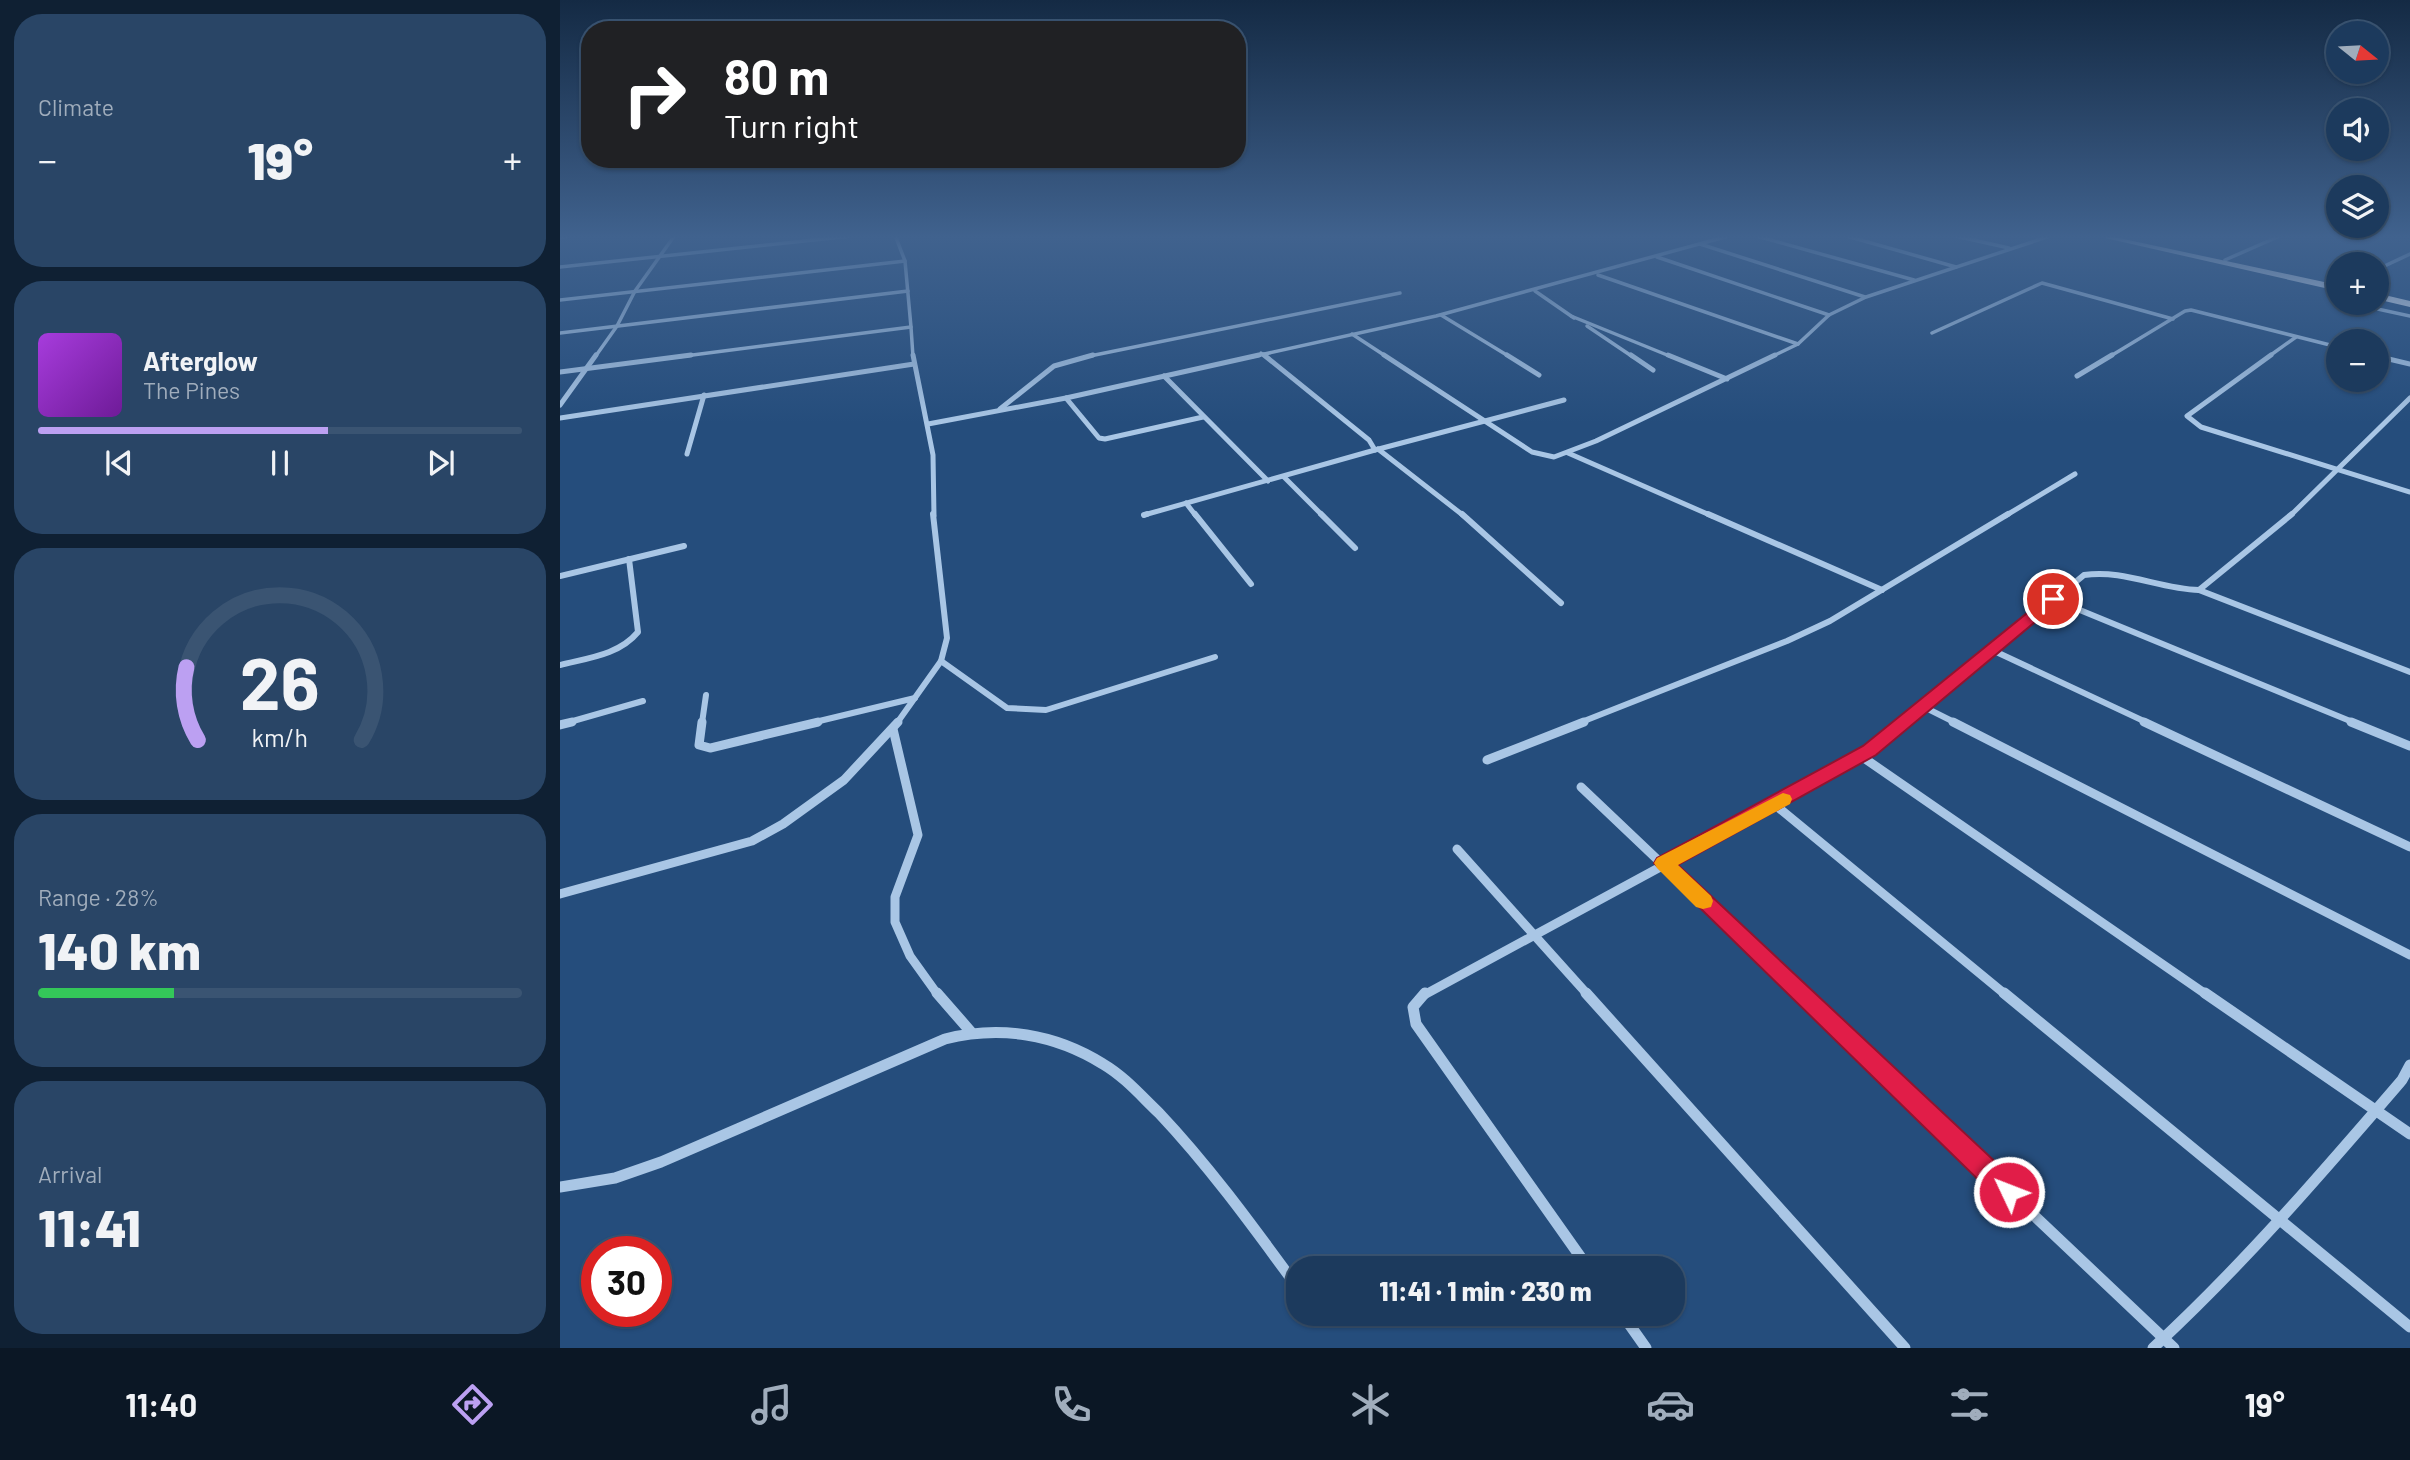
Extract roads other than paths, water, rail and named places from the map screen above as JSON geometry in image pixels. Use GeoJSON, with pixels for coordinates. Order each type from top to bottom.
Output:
{"type":"FeatureCollection","features":[{"type":"Feature","properties":{"kind":"main road"},"geometry":{"type":"LineString","coordinates":[[2390,298],[2410,302]]}},
{"type":"Feature","properties":{"kind":"street"},"geometry":{"type":"LineString","coordinates":[[560,300],[577,298]]}},
{"type":"Feature","properties":{"kind":"street"},"geometry":{"type":"LineString","coordinates":[[560,405],[617,326],[631,298]]}},
{"type":"Feature","properties":{"kind":"street"},"geometry":{"type":"LineString","coordinates":[[560,333],[857,298]]}},
{"type":"Feature","properties":{"kind":"street"},"geometry":{"type":"LineString","coordinates":[[560,894],[752,841],[804,811],[844,780],[893,729],[941,661],[947,638],[933,510],[936,493],[928,424],[914,364],[909,298]]}},
{"type":"Feature","properties":{"kind":"street"},"geometry":{"type":"LineString","coordinates":[[998,411],[1054,366],[1065,361],[1376,298]]}},
{"type":"Feature","properties":{"kind":"street"},"geometry":{"type":"LineString","coordinates":[[928,424],[1066,398],[1508,298]]}},
{"type":"Feature","properties":{"kind":"street"},"geometry":{"type":"LineString","coordinates":[[1545,298],[1653,370]]}},
{"type":"Feature","properties":{"kind":"street"},"geometry":{"type":"LineString","coordinates":[[1666,298],[1798,344]]}},
{"type":"Feature","properties":{"kind":"street"},"geometry":{"type":"LineString","coordinates":[[1779,298],[1829,315]]}},
{"type":"Feature","properties":{"kind":"street"},"geometry":{"type":"LineString","coordinates":[[1352,334],[1539,454],[1554,457],[1643,421],[1798,344],[1829,315],[1864,298]]}},
{"type":"Feature","properties":{"kind":"street"},"geometry":{"type":"LineString","coordinates":[[1932,333],[2006,298]]}},
{"type":"Feature","properties":{"kind":"street"},"geometry":{"type":"LineString","coordinates":[[2096,298],[2172,319]]}},
{"type":"Feature","properties":{"kind":"street"},"geometry":{"type":"LineString","coordinates":[[2077,376],[2191,310],[2326,344]]}},
{"type":"Feature","properties":{"kind":"street"},"geometry":{"type":"LineString","coordinates":[[2389,311],[2410,316]]}},
{"type":"Feature","properties":{"kind":"street"},"geometry":{"type":"LineString","coordinates":[[1441,315],[1539,375]]}},
{"type":"Feature","properties":{"kind":"street"},"geometry":{"type":"LineString","coordinates":[[1571,316],[1727,379]]}},
{"type":"Feature","properties":{"kind":"street"},"geometry":{"type":"LineString","coordinates":[[560,372],[911,327]]}},
{"type":"Feature","properties":{"kind":"street"},"geometry":{"type":"LineString","coordinates":[[2296,337],[2187,416],[2201,427],[2410,492]]}},
{"type":"Feature","properties":{"kind":"street"},"geometry":{"type":"LineString","coordinates":[[1261,353],[1369,440],[1376,450],[1472,522],[1561,603]]}},
{"type":"Feature","properties":{"kind":"street"},"geometry":{"type":"LineString","coordinates":[[2389,359],[2410,364]]}},
{"type":"Feature","properties":{"kind":"street"},"geometry":{"type":"LineString","coordinates":[[560,418],[914,364]]}},
{"type":"Feature","properties":{"kind":"street"},"geometry":{"type":"LineString","coordinates":[[1164,376],[1268,481]]}},
{"type":"Feature","properties":{"kind":"street"},"geometry":{"type":"LineString","coordinates":[[687,454],[704,395]]}},
{"type":"Feature","properties":{"kind":"street"},"geometry":{"type":"LineString","coordinates":[[1066,398],[1099,438],[1105,439],[1203,417]]}},
{"type":"Feature","properties":{"kind":"street"},"geometry":{"type":"LineString","coordinates":[[2199,590],[2284,522],[2410,398]]}},
{"type":"Feature","properties":{"kind":"street"},"geometry":{"type":"LineString","coordinates":[[1144,514],[1563,400]]}},
{"type":"Feature","properties":{"kind":"street"},"geometry":{"type":"LineString","coordinates":[[1568,453],[1882,590]]}},
{"type":"Feature","properties":{"kind":"street"},"geometry":{"type":"LineString","coordinates":[[1487,760],[1787,641],[1830,621],[2075,474]]}},
{"type":"Feature","properties":{"kind":"street"},"geometry":{"type":"LineString","coordinates":[[1284,477],[1355,548]]}},
{"type":"Feature","properties":{"kind":"street"},"geometry":{"type":"LineString","coordinates":[[1186,503],[1251,584]]}},
{"type":"Feature","properties":{"kind":"street"},"geometry":{"type":"LineString","coordinates":[[560,576],[684,546]]}},
{"type":"Feature","properties":{"kind":"street"},"geometry":{"type":"LineString","coordinates":[[560,665],[613,650],[632,641],[638,632],[629,559]]}},
{"type":"Feature","properties":{"kind":"street"},"geometry":{"type":"LineString","coordinates":[[1581,1256],[1416,1024],[1413,1007],[1427,991],[1861,756],[2084,575],[2107,571],[2182,591],[2199,590],[2410,672]]}},
{"type":"Feature","properties":{"kind":"street"},"geometry":{"type":"LineString","coordinates":[[2053,599],[2410,746]]}},
{"type":"Feature","properties":{"kind":"street"},"geometry":{"type":"LineString","coordinates":[[1992,650],[2410,847]]}},
{"type":"Feature","properties":{"kind":"street"},"geometry":{"type":"LineString","coordinates":[[941,661],[1007,708],[1026,711],[1046,710],[1215,657]]}},
{"type":"Feature","properties":{"kind":"street"},"geometry":{"type":"LineString","coordinates":[[706,695],[699,745],[710,748],[916,698]]}},
{"type":"Feature","properties":{"kind":"street"},"geometry":{"type":"LineString","coordinates":[[560,725],[643,701]]}},
{"type":"Feature","properties":{"kind":"street"},"geometry":{"type":"LineString","coordinates":[[1924,707],[2410,955]]}},
{"type":"Feature","properties":{"kind":"street"},"geometry":{"type":"LineString","coordinates":[[893,729],[918,835],[900,882],[894,907],[897,925],[906,948],[934,989],[971,1032]]}},
{"type":"Feature","properties":{"kind":"street"},"geometry":{"type":"LineString","coordinates":[[1861,756],[2410,1134]]}},
{"type":"Feature","properties":{"kind":"street"},"geometry":{"type":"LineString","coordinates":[[1581,788],[1664,863],[2174,1348]]}},
{"type":"Feature","properties":{"kind":"street"},"geometry":{"type":"LineString","coordinates":[[1774,804],[2410,1327]]}},
{"type":"Feature","properties":{"kind":"street"},"geometry":{"type":"LineString","coordinates":[[1457,849],[1905,1348]]}},
{"type":"Feature","properties":{"kind":"street"},"geometry":{"type":"LineString","coordinates":[[560,1188],[615,1178],[661,1162],[906,1054],[971,1032],[1004,1031],[1048,1041],[1101,1062],[1127,1081],[1203,1161],[1286,1272]]}},
{"type":"Feature","properties":{"kind":"street"},"geometry":{"type":"LineString","coordinates":[[2153,1348],[2213,1293],[2280,1221],[2402,1080],[2410,1065]]}},
{"type":"Feature","properties":{"kind":"street"},"geometry":{"type":"LineString","coordinates":[[1630,1326],[1646,1348]]}}]}
